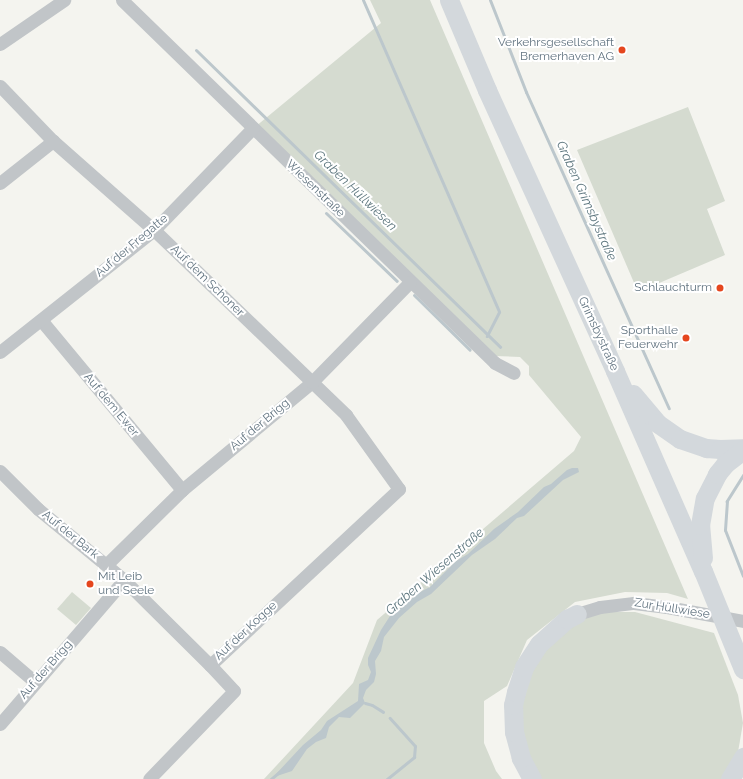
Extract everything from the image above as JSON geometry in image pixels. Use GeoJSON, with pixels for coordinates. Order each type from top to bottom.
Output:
{"type":"FeatureCollection","features":[{"type":"Feature","properties":{"kind":"highway","name":"Grimsbystraße"},"geometry":{"type":"LineString","coordinates":[[449,0],[487,90],[615,370],[703,571],[743,669]]}},
{"type":"Feature","properties":{"kind":"highway"},"geometry":{"type":"LineString","coordinates":[[615,370],[646,412],[657,423],[674,435],[706,448],[743,449]]}},
{"type":"Feature","properties":{"kind":"highway"},"geometry":{"type":"LineString","coordinates":[[703,571],[700,525],[705,498],[717,474],[743,449]]}},
{"type":"Feature","properties":{"kind":"highway"},"geometry":{"type":"LineString","coordinates":[[532,779],[521,758],[514,732],[514,705],[519,679],[531,655],[539,644],[567,619],[577,614]]}},
{"type":"Feature","properties":{"kind":"highway"},"geometry":{"type":"LineString","coordinates":[[730,779],[743,757]]}},
{"type":"Feature","properties":{"kind":"street"},"geometry":{"type":"LineString","coordinates":[[0,44],[64,0]]}},
{"type":"Feature","properties":{"kind":"street","name":"Wiesenstraße"},"geometry":{"type":"LineString","coordinates":[[122,0],[410,282],[495,363],[514,373]]}},
{"type":"Feature","properties":{"kind":"street","name":"Auf dem Schoner"},"geometry":{"type":"LineString","coordinates":[[0,86],[53,141],[154,230],[346,415],[399,489]]}},
{"type":"Feature","properties":{"kind":"street","name":"Auf der Fregatte"},"geometry":{"type":"LineString","coordinates":[[0,352],[154,230],[253,128]]}},
{"type":"Feature","properties":{"kind":"street"},"geometry":{"type":"LineString","coordinates":[[0,182],[53,141]]}},
{"type":"Feature","properties":{"kind":"street","name":"Auf der Brigg"},"geometry":{"type":"LineString","coordinates":[[107,564],[182,490],[312,382],[410,282]]}},
{"type":"Feature","properties":{"kind":"street","name":"Auf dem Ewer"},"geometry":{"type":"LineString","coordinates":[[41,320],[182,490]]}},
{"type":"Feature","properties":{"kind":"street","name":"Auf der Bark"},"geometry":{"type":"LineString","coordinates":[[0,470],[38,509],[107,564],[210,665]]}},
{"type":"Feature","properties":{"kind":"street","name":"Auf der Kogge"},"geometry":{"type":"LineString","coordinates":[[149,779],[234,691],[210,665],[399,489]]}},
{"type":"Feature","properties":{"kind":"street","name":"Auf der Brigg"},"geometry":{"type":"LineString","coordinates":[[0,724],[124,580]]}},
{"type":"Feature","properties":{"kind":"street","name":"Zur Hüllwiese"},"geometry":{"type":"LineString","coordinates":[[577,614],[617,604],[634,603],[667,607],[743,622]]}},
{"type":"Feature","properties":{"kind":"street"},"geometry":{"type":"LineString","coordinates":[[0,652],[36,682]]}},
{"type":"Feature","properties":{"kind":"shaded area"},"geometry":{"type":"Polygon","coordinates":[[[370,0],[430,0],[688,599],[667,593],[625,592],[575,602],[527,640],[507,686],[484,701],[484,743],[496,771],[502,779],[264,779],[353,683],[377,620],[574,451],[581,437],[529,375],[529,366],[520,357],[494,356],[255,127],[381,23],[370,0]]]}},
{"type":"Feature","properties":{"kind":"shaded area"},"geometry":{"type":"Polygon","coordinates":[[[688,107],[725,201],[707,209],[725,255],[638,292],[577,150],[688,107]]]}},
{"type":"Feature","properties":{"kind":"shaded area"},"geometry":{"type":"Polygon","coordinates":[[[578,468],[579,472],[563,480],[524,516],[517,518],[495,539],[472,555],[431,594],[417,602],[399,618],[384,637],[381,651],[375,661],[376,674],[374,682],[366,690],[363,698],[365,703],[350,718],[339,717],[329,727],[326,738],[316,742],[307,749],[292,771],[277,776],[276,774],[303,745],[321,730],[327,721],[358,701],[359,684],[368,680],[371,672],[368,665],[368,658],[381,630],[390,616],[420,592],[430,587],[456,561],[468,554],[494,529],[518,512],[544,487],[551,484],[567,470],[578,468]]]}},
{"type":"Feature","properties":{"kind":"shaded area"},"geometry":{"type":"Polygon","coordinates":[[[72,592],[91,608],[76,625],[57,609],[72,592]]]}},
{"type":"Feature","properties":{"kind":"shaded area"},"geometry":{"type":"Polygon","coordinates":[[[609,612],[635,612],[714,633],[738,695],[743,723],[738,752],[724,779],[538,779],[518,723],[529,667],[548,642],[587,616],[609,612]]]}},
{"type":"Feature","properties":{"kind":"waterway"},"geometry":{"type":"LineString","coordinates":[[363,0],[499,312],[487,336]]}},
{"type":"Feature","properties":{"kind":"waterway","name":"Graben Grimsbystraße"},"geometry":{"type":"LineString","coordinates":[[490,0],[526,92],[669,408]]}},
{"type":"Feature","properties":{"kind":"waterway","name":"Graben Hüllwiesen"},"geometry":{"type":"LineString","coordinates":[[196,50],[500,347]]}},
{"type":"Feature","properties":{"kind":"waterway"},"geometry":{"type":"LineString","coordinates":[[326,213],[397,281]]}},
{"type":"Feature","properties":{"kind":"waterway"},"geometry":{"type":"LineString","coordinates":[[414,295],[470,350]]}},
{"type":"Feature","properties":{"kind":"waterway","name":"Graben Grimsbystraße"},"geometry":{"type":"LineString","coordinates":[[743,475],[727,501],[725,530],[743,576]]}},
{"type":"Feature","properties":{"kind":"waterway"},"geometry":{"type":"LineString","coordinates":[[365,703],[372,705],[383,712]]}},
{"type":"Feature","properties":{"kind":"waterway"},"geometry":{"type":"LineString","coordinates":[[387,779],[414,757],[415,746],[390,718]]}},
{"type":"Feature","properties":{"kind":"waterway","name":"Graben Wiesenstraße"},"geometry":{"type":"LineString","coordinates":[[271,779],[279,772]]}},
{"type":"Feature","properties":{"kind":"place","name":"Verkehrsgesellschaft Bremerhaven AG"},"geometry":{"type":"Point","coordinates":[622,50]}},
{"type":"Feature","properties":{"kind":"place","name":"Schlauchturm"},"geometry":{"type":"Point","coordinates":[720,288]}},
{"type":"Feature","properties":{"kind":"place","name":"Sporthalle Feuerwehr"},"geometry":{"type":"Point","coordinates":[686,338]}},
{"type":"Feature","properties":{"kind":"place","name":"Mit Leib und Seele"},"geometry":{"type":"Point","coordinates":[90,584]}}]}
